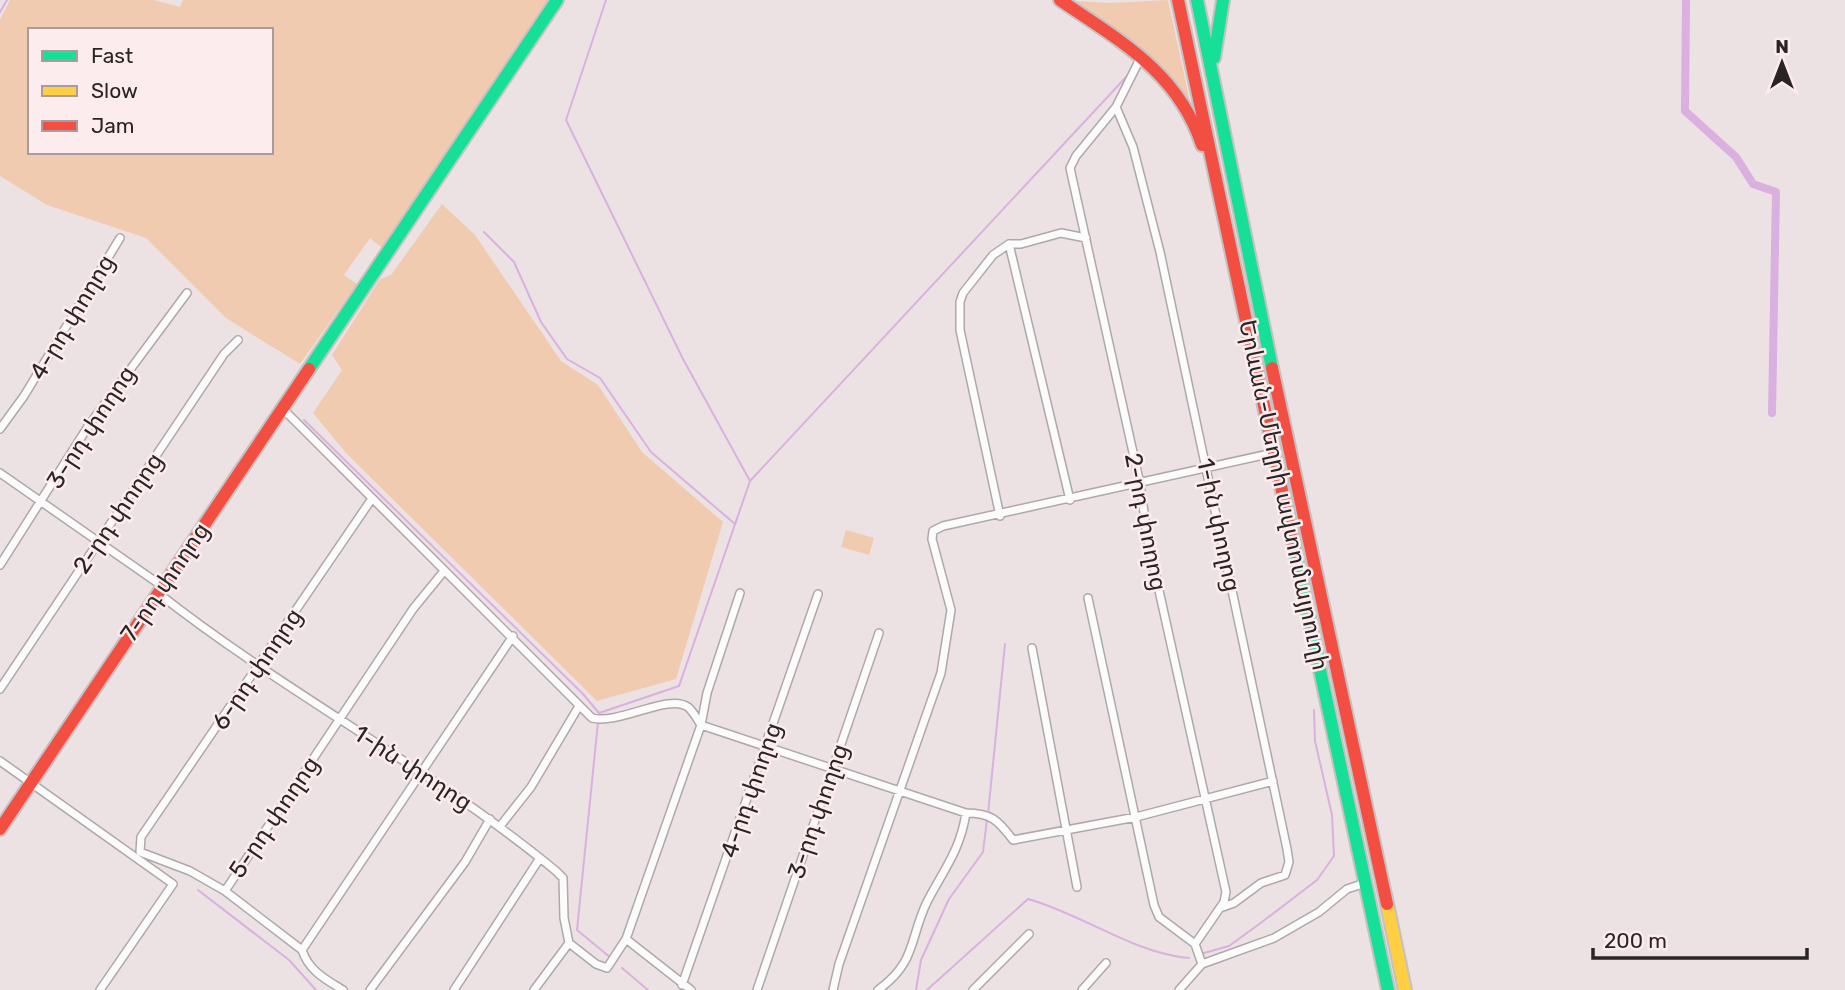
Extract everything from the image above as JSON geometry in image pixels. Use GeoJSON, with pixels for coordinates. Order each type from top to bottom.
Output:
{"type":"FeatureCollection","features":[{"type":"Feature","properties":{"kind":"main road","name":"7-րդ փողոց"},"geometry":{"type":"LineString","coordinates":[[0,829],[557,0]]}},
{"type":"Feature","properties":{"kind":"main road"},"geometry":{"type":"LineString","coordinates":[[1060,0],[1140,59],[1171,87],[1189,110],[1203,147],[1212,160]]}},
{"type":"Feature","properties":{"kind":"main road","name":"Երևան-Մեղրի ավտոմայրուղի"},"geometry":{"type":"LineString","coordinates":[[1178,0],[1273,453],[1345,775],[1388,990]]}},
{"type":"Feature","properties":{"kind":"main road","name":"Երևան-Մեղրի ավտոմայրուղի"},"geometry":{"type":"LineString","coordinates":[[1197,0],[1291,461],[1405,990]]}},
{"type":"Feature","properties":{"kind":"main road"},"geometry":{"type":"LineString","coordinates":[[1212,69],[1223,0]]}},
{"type":"Feature","properties":{"kind":"street","name":"2-րդ փողոց"},"geometry":{"type":"LineString","coordinates":[[1140,59],[1116,107],[1076,156],[1070,168],[1140,484],[1148,541],[1226,892],[1220,908]]}},
{"type":"Feature","properties":{"kind":"street","name":"1-ին փողոց"},"geometry":{"type":"LineString","coordinates":[[1116,107],[1142,179],[1208,467],[1289,862],[1285,874],[1261,883],[1234,903],[1220,908]]}},
{"type":"Feature","properties":{"kind":"street"},"geometry":{"type":"LineString","coordinates":[[1000,516],[962,343],[960,302],[993,255],[1009,244],[1021,244],[1061,233],[1086,238]]}},
{"type":"Feature","properties":{"kind":"street","name":"4-րդ փողոց"},"geometry":{"type":"LineString","coordinates":[[0,429],[24,396],[120,238]]}},
{"type":"Feature","properties":{"kind":"street"},"geometry":{"type":"LineString","coordinates":[[1009,244],[1070,500]]}},
{"type":"Feature","properties":{"kind":"street","name":"3-րդ փողոց"},"geometry":{"type":"LineString","coordinates":[[0,565],[89,425],[187,293]]}},
{"type":"Feature","properties":{"kind":"street","name":"2-րդ փողոց"},"geometry":{"type":"LineString","coordinates":[[0,689],[224,354],[238,340]]}},
{"type":"Feature","properties":{"kind":"street"},"geometry":{"type":"LineString","coordinates":[[282,408],[371,500],[513,636],[592,718],[601,720],[680,704],[689,708],[701,725],[966,813],[984,813],[995,817],[1013,840],[1136,817],[1273,781]]}},
{"type":"Feature","properties":{"kind":"street"},"geometry":{"type":"LineString","coordinates":[[833,990],[839,964],[941,673],[951,610],[932,539],[933,531],[943,526],[1000,516],[1273,453]]}},
{"type":"Feature","properties":{"kind":"street","name":"1-ին փողոց"},"geometry":{"type":"LineString","coordinates":[[0,473],[98,542],[259,666],[501,825],[562,878],[564,918],[569,943]]}},
{"type":"Feature","properties":{"kind":"street","name":"6-րդ փողոց"},"geometry":{"type":"LineString","coordinates":[[138,854],[141,837],[371,500]]}},
{"type":"Feature","properties":{"kind":"street","name":"5-րդ փողոց"},"geometry":{"type":"LineString","coordinates":[[225,891],[413,609],[444,571]]}},
{"type":"Feature","properties":{"kind":"street"},"geometry":{"type":"LineString","coordinates":[[534,990],[569,943],[596,964],[607,968],[626,939],[701,725],[707,693],[740,593]]}},
{"type":"Feature","properties":{"kind":"street","name":"4-րդ փողոց"},"geometry":{"type":"LineString","coordinates":[[682,985],[818,594]]}},
{"type":"Feature","properties":{"kind":"street"},"geometry":{"type":"LineString","coordinates":[[1088,598],[1154,905],[1160,917],[1195,944],[1202,964]]}},
{"type":"Feature","properties":{"kind":"street","name":"3-րդ փողոց"},"geometry":{"type":"LineString","coordinates":[[757,990],[879,633]]}},
{"type":"Feature","properties":{"kind":"street"},"geometry":{"type":"LineString","coordinates":[[302,950],[513,636]]}},
{"type":"Feature","properties":{"kind":"street"},"geometry":{"type":"LineString","coordinates":[[1032,648],[1077,887]]}},
{"type":"Feature","properties":{"kind":"street"},"geometry":{"type":"LineString","coordinates":[[501,825],[531,787],[579,706]]}},
{"type":"Feature","properties":{"kind":"street"},"geometry":{"type":"LineString","coordinates":[[0,761],[138,854],[173,884],[100,990]]}},
{"type":"Feature","properties":{"kind":"street"},"geometry":{"type":"LineString","coordinates":[[878,990],[903,968],[927,903],[956,853],[966,813]]}},
{"type":"Feature","properties":{"kind":"street"},"geometry":{"type":"LineString","coordinates":[[370,990],[465,862],[491,819]]}},
{"type":"Feature","properties":{"kind":"street"},"geometry":{"type":"LineString","coordinates":[[138,854],[190,871],[225,891],[302,950],[306,963],[315,972],[343,990]]}},
{"type":"Feature","properties":{"kind":"street"},"geometry":{"type":"LineString","coordinates":[[454,990],[540,858]]}},
{"type":"Feature","properties":{"kind":"street"},"geometry":{"type":"LineString","coordinates":[[1179,990],[1202,964],[1274,937],[1318,912],[1347,889],[1365,883]]}},
{"type":"Feature","properties":{"kind":"street"},"geometry":{"type":"LineString","coordinates":[[1195,944],[1220,908]]}},
{"type":"Feature","properties":{"kind":"street"},"geometry":{"type":"LineString","coordinates":[[973,990],[1029,934]]}},
{"type":"Feature","properties":{"kind":"street"},"geometry":{"type":"LineString","coordinates":[[626,939],[691,990]]}},
{"type":"Feature","properties":{"kind":"street"},"geometry":{"type":"LineString","coordinates":[[1082,990],[1105,963]]}},
{"type":"Feature","properties":{"kind":"shaded area"},"geometry":{"type":"Polygon","coordinates":[[[10,0],[154,0],[180,7],[183,0],[551,0],[382,248],[370,238],[344,275],[357,284],[300,364],[226,318],[146,238],[47,205],[0,176],[0,20],[10,0]]]}},
{"type":"Feature","properties":{"kind":"shaded area"},"geometry":{"type":"Polygon","coordinates":[[[1060,0],[1110,3],[1168,0],[1192,111],[1173,85],[1060,0]]]}},
{"type":"Feature","properties":{"kind":"shaded area"},"geometry":{"type":"Polygon","coordinates":[[[442,204],[475,235],[561,361],[598,385],[642,452],[723,522],[676,679],[597,701],[347,454],[313,413],[342,370],[332,355],[380,279],[391,275],[442,204]]]}},
{"type":"Feature","properties":{"kind":"shaded area"},"geometry":{"type":"Polygon","coordinates":[[[846,530],[874,538],[869,555],[841,547],[846,530]]]}},
{"type":"Feature","properties":{"kind":"waterway"},"geometry":{"type":"LineString","coordinates":[[0,12],[7,0]]}},
{"type":"Feature","properties":{"kind":"waterway"},"geometry":{"type":"LineString","coordinates":[[599,713],[679,686],[750,481],[683,359],[566,120],[606,0]]}},
{"type":"Feature","properties":{"kind":"waterway"},"geometry":{"type":"LineString","coordinates":[[1686,0],[1685,111],[1736,157],[1753,184],[1776,192],[1772,413]]}},
{"type":"Feature","properties":{"kind":"waterway"},"geometry":{"type":"LineString","coordinates":[[750,481],[1128,75]]}},
{"type":"Feature","properties":{"kind":"waterway"},"geometry":{"type":"LineString","coordinates":[[484,232],[514,262],[541,322],[567,359],[600,378],[651,452],[735,524]]}},
{"type":"Feature","properties":{"kind":"waterway"},"geometry":{"type":"LineString","coordinates":[[304,420],[583,694],[599,713]]}},
{"type":"Feature","properties":{"kind":"waterway"},"geometry":{"type":"LineString","coordinates":[[988,814],[1005,644]]}},
{"type":"Feature","properties":{"kind":"waterway"},"geometry":{"type":"LineString","coordinates":[[1204,953],[1229,946],[1262,922],[1317,880],[1334,856],[1332,815],[1315,741],[1314,710]]}},
{"type":"Feature","properties":{"kind":"waterway"},"geometry":{"type":"LineString","coordinates":[[598,722],[577,930],[611,958]]}},
{"type":"Feature","properties":{"kind":"waterway"},"geometry":{"type":"LineString","coordinates":[[916,990],[921,960],[949,899],[983,852],[987,819]]}},
{"type":"Feature","properties":{"kind":"waterway"},"geometry":{"type":"LineString","coordinates":[[198,890],[289,960],[316,990]]}},
{"type":"Feature","properties":{"kind":"waterway"},"geometry":{"type":"LineString","coordinates":[[927,990],[1028,899],[1148,949],[1189,958]]}},
{"type":"Feature","properties":{"kind":"waterway"},"geometry":{"type":"LineString","coordinates":[[622,968],[648,990]]}},
{"type":"Feature","properties":{"kind":"traffic: fast"},"geometry":{"type":"LineString","coordinates":[[309,369],[557,0]]}},
{"type":"Feature","properties":{"kind":"traffic: fast"},"geometry":{"type":"LineString","coordinates":[[1197,0],[1272,368]]}},
{"type":"Feature","properties":{"kind":"traffic: fast"},"geometry":{"type":"LineString","coordinates":[[1214,58],[1223,0]]}},
{"type":"Feature","properties":{"kind":"traffic: fast"},"geometry":{"type":"LineString","coordinates":[[1295,552],[1388,990]]}},
{"type":"Feature","properties":{"kind":"traffic: slow"},"geometry":{"type":"LineString","coordinates":[[1387,904],[1405,990]]}},
{"type":"Feature","properties":{"kind":"traffic: jam"},"geometry":{"type":"LineString","coordinates":[[1060,0],[1125,45],[1162,78],[1178,97],[1202,145]]}},
{"type":"Feature","properties":{"kind":"traffic: jam"},"geometry":{"type":"LineString","coordinates":[[1178,0],[1295,552]]}},
{"type":"Feature","properties":{"kind":"traffic: jam"},"geometry":{"type":"LineString","coordinates":[[1272,368],[1387,904]]}},
{"type":"Feature","properties":{"kind":"traffic: jam"},"geometry":{"type":"LineString","coordinates":[[0,829],[309,369]]}}]}
